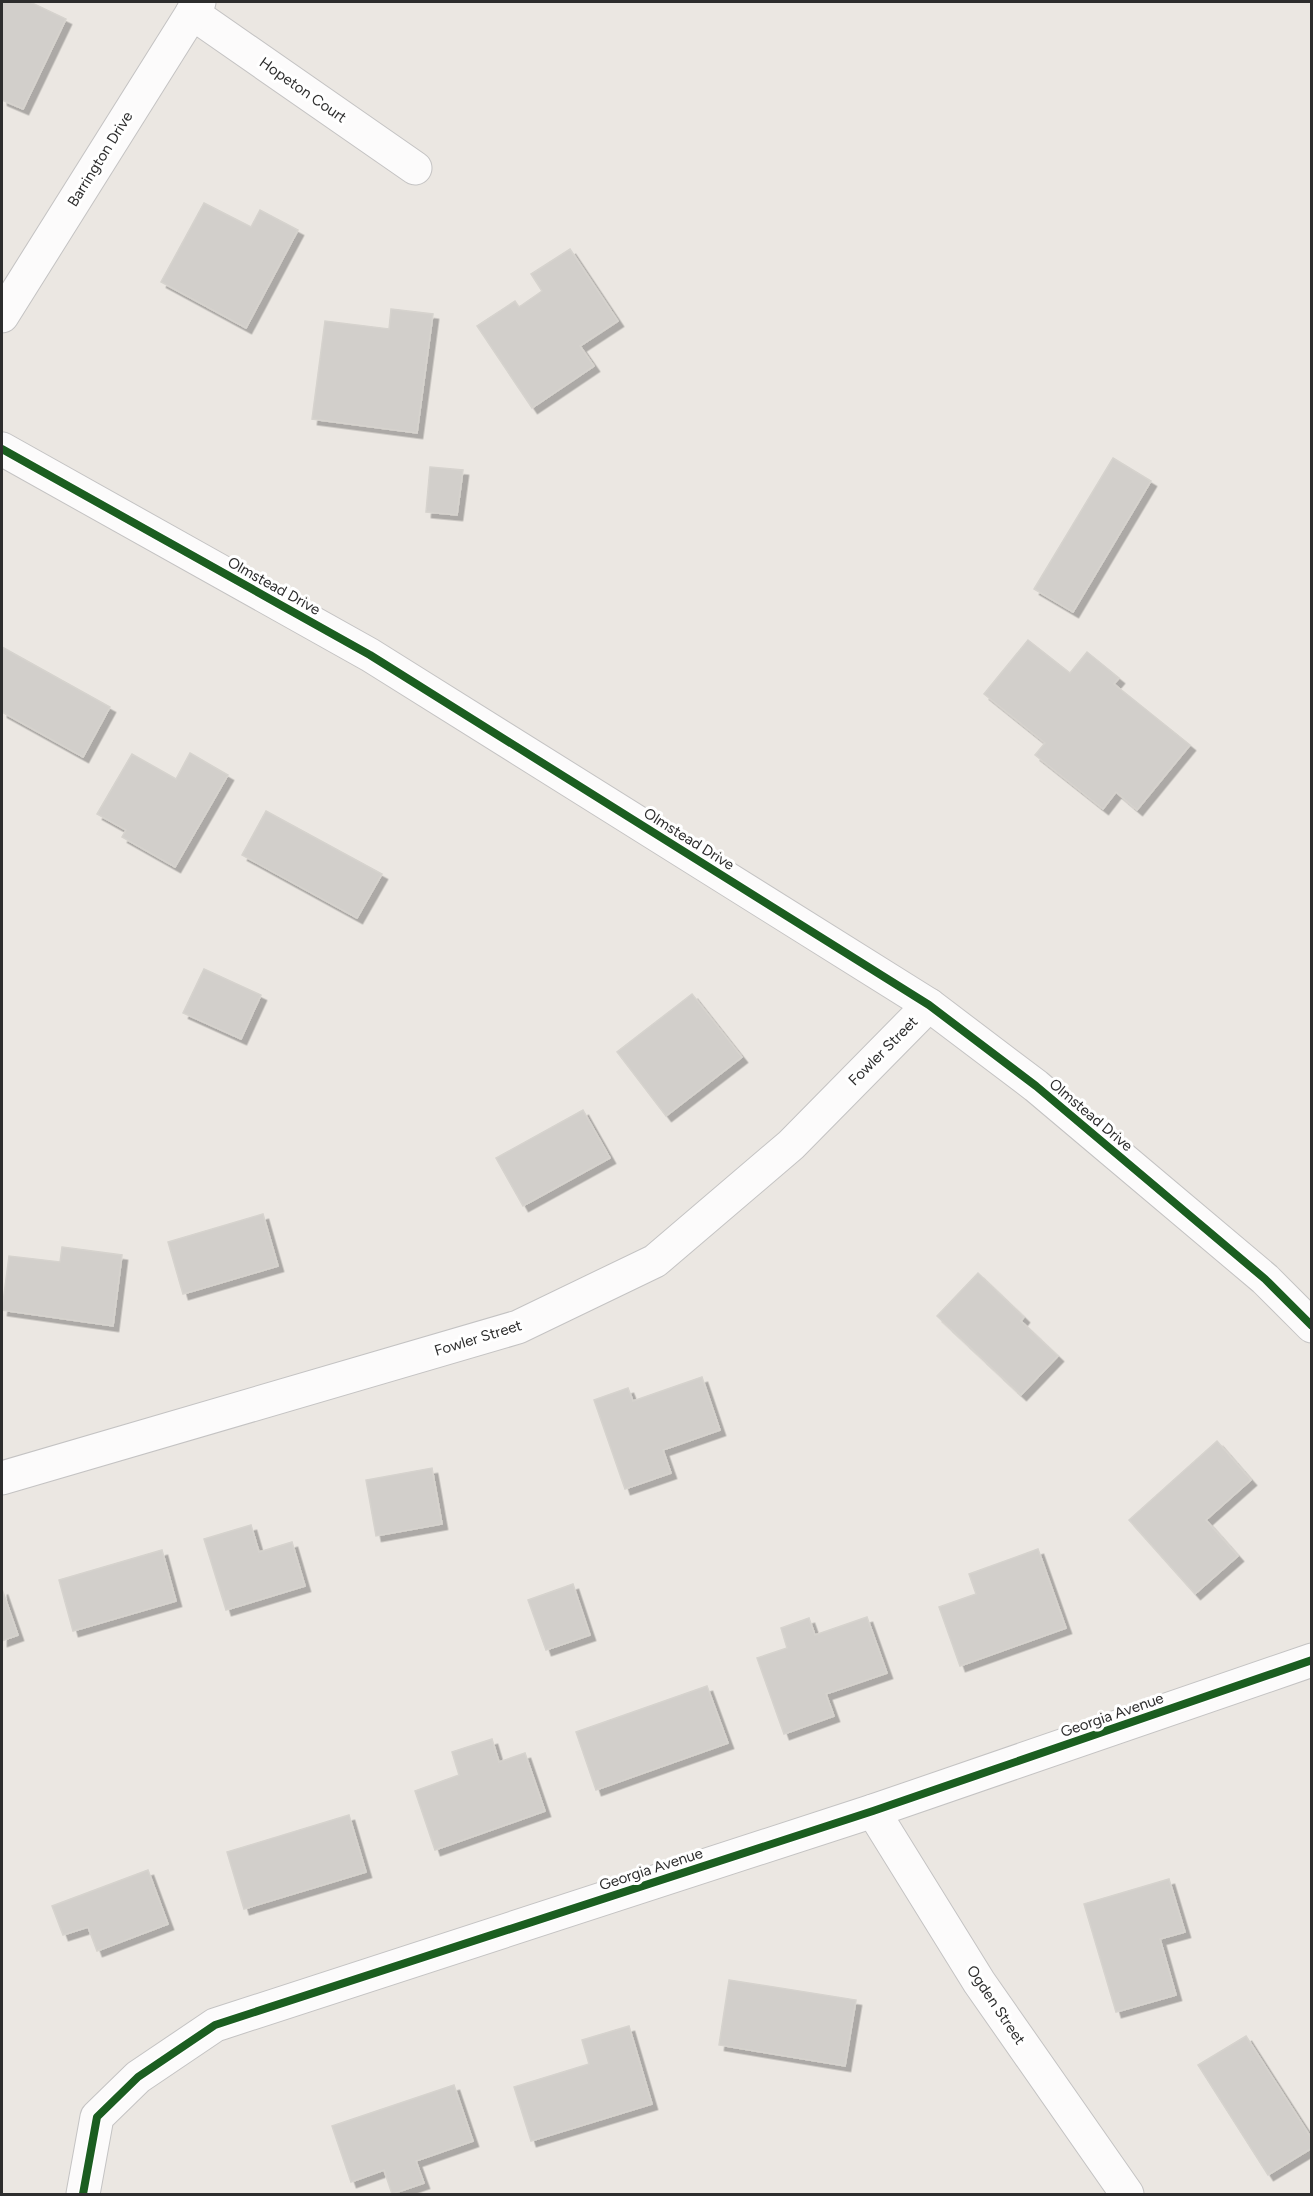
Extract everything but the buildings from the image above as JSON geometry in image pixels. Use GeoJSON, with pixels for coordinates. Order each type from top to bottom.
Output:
{"type":"FeatureCollection","features":[{"type":"Feature","properties":{"kind":"street","name":"Hopeton Court"},"geometry":{"type":"LineString","coordinates":[[196,7],[415,168]]}},
{"type":"Feature","properties":{"kind":"street","name":"Barrington Drive"},"geometry":{"type":"LineString","coordinates":[[2,316],[196,7]]}},
{"type":"Feature","properties":{"kind":"street","name":"Olmstead Drive"},"geometry":{"type":"LineString","coordinates":[[3,454],[370,655],[929,1005],[1036,1086],[1265,1278],[1311,1326]]}},
{"type":"Feature","properties":{"kind":"street","name":"Fowler Street"},"geometry":{"type":"LineString","coordinates":[[2,1478],[518,1327],[655,1261],[791,1144],[929,1005]]}},
{"type":"Feature","properties":{"kind":"street","name":"Georgia Avenue"},"geometry":{"type":"LineString","coordinates":[[83,2194],[97,2117],[138,2077],[215,2025],[873,1811],[1311,1660]]}},
{"type":"Feature","properties":{"kind":"street","name":"Ogden Street"},"geometry":{"type":"LineString","coordinates":[[873,1811],[979,1982],[1127,2194]]}},
{"type":"Feature","properties":{"kind":"cycle path"},"geometry":{"type":"LineString","coordinates":[[2,449],[370,655],[929,1005],[1036,1086],[1265,1279],[1312,1326]]}},
{"type":"Feature","properties":{"kind":"cycle path"},"geometry":{"type":"LineString","coordinates":[[83,2194],[97,2117],[138,2077],[215,2025],[873,1811],[1312,1660]]}}]}
